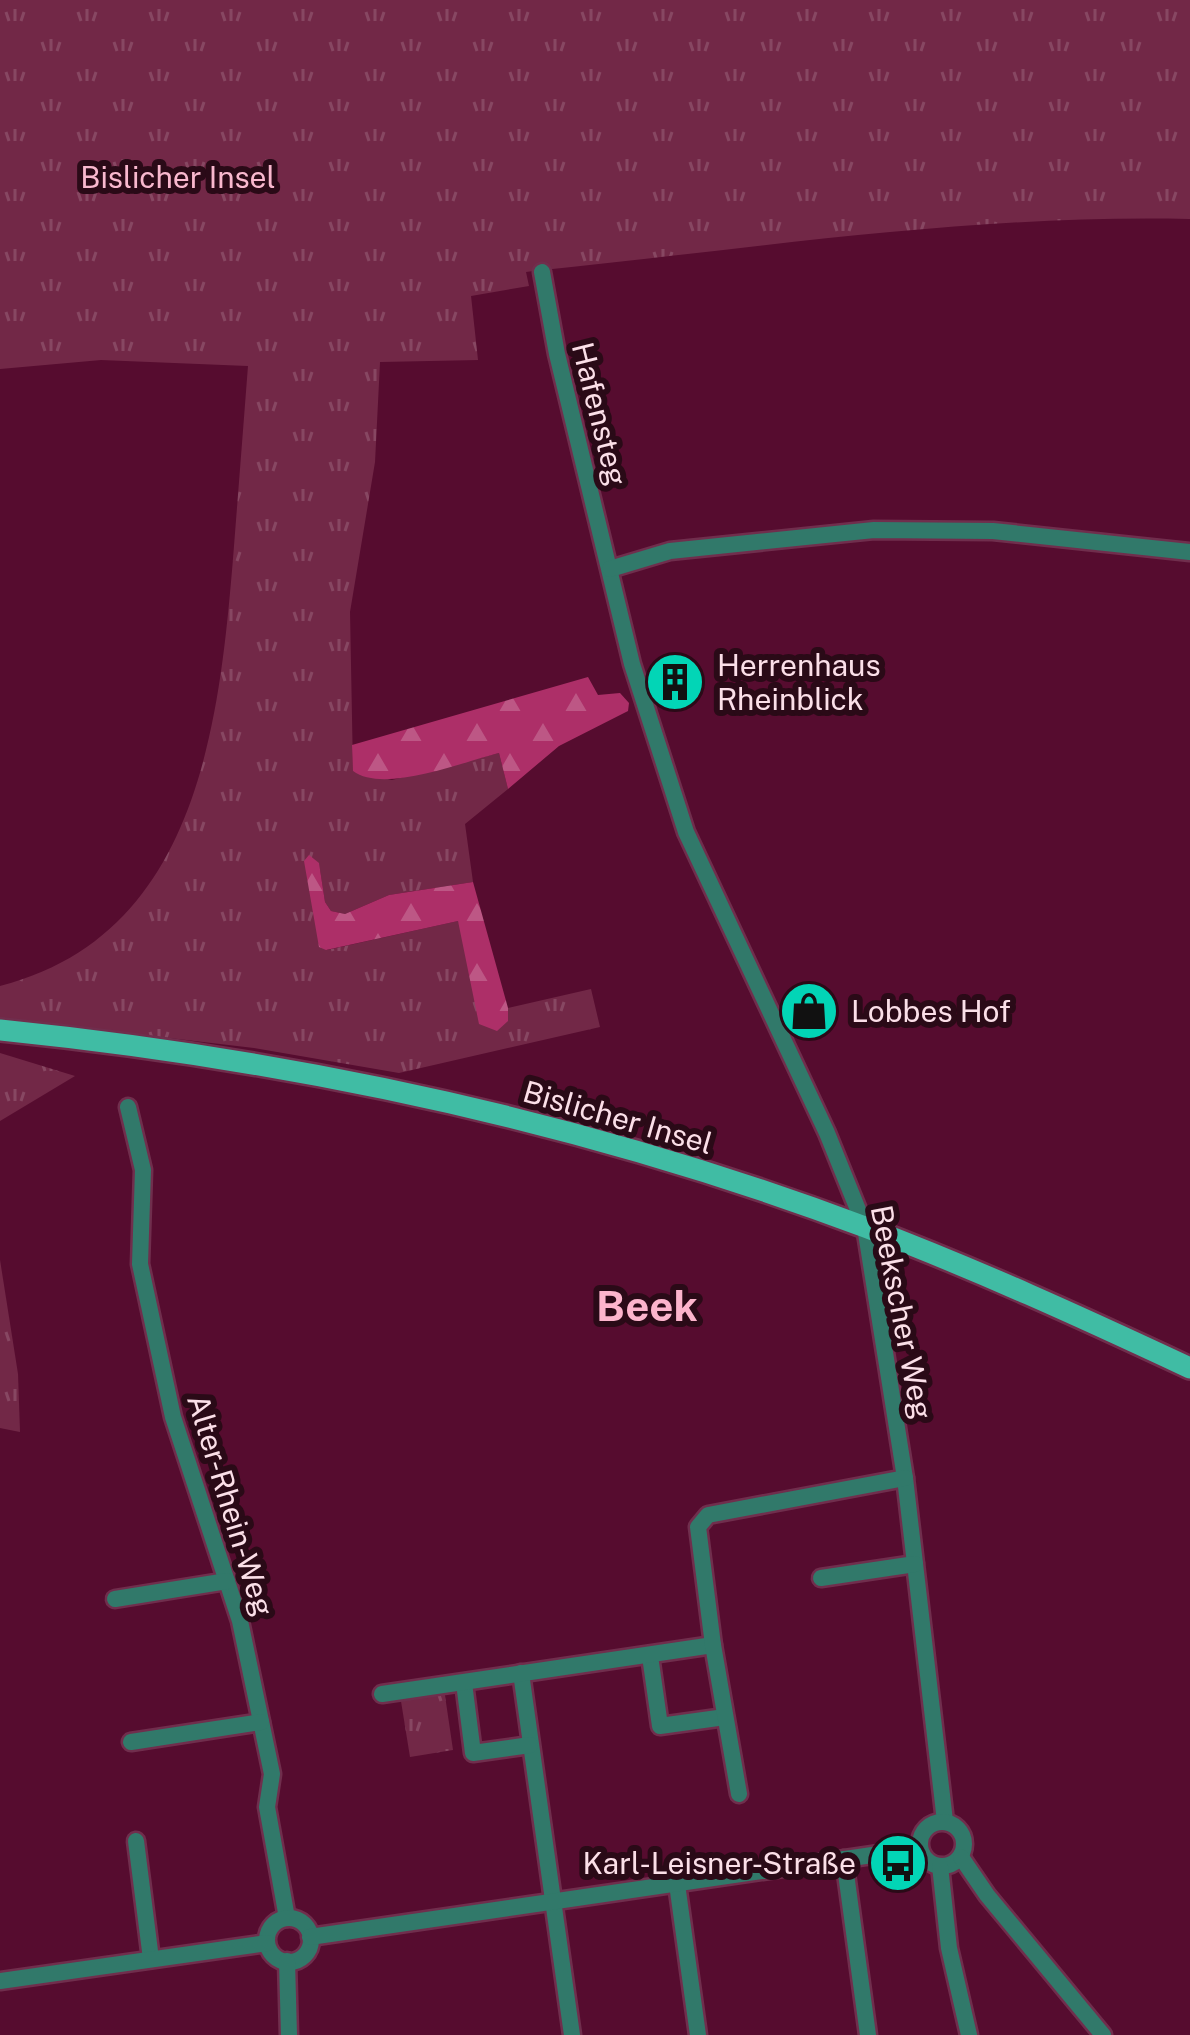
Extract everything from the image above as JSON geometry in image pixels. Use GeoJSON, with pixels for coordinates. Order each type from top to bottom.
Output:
{"type":"FeatureCollection","features":[{"type":"Feature","properties":{"kind":"main road","name":"Bislicher Insel"},"geometry":{"type":"LineString","coordinates":[[0,1030],[254,1062],[414,1094],[655,1156],[865,1227],[1029,1293],[1190,1368]]}},
{"type":"Feature","properties":{"kind":"street","name":"Hafensteg"},"geometry":{"type":"LineString","coordinates":[[542,272],[556,354],[610,569]]}},
{"type":"Feature","properties":{"kind":"street"},"geometry":{"type":"LineString","coordinates":[[610,569],[670,550],[874,530],[993,530],[1190,552]]}},
{"type":"Feature","properties":{"kind":"street","name":"Beekscher Weg"},"geometry":{"type":"LineString","coordinates":[[610,569],[632,664],[686,832],[827,1132],[865,1227],[905,1478],[945,1821]]}},
{"type":"Feature","properties":{"kind":"street","name":"Alter-Rhein-Weg"},"geometry":{"type":"LineString","coordinates":[[128,1107],[143,1170],[140,1264],[173,1417],[241,1621],[272,1774],[267,1807],[287,1918]]}},
{"type":"Feature","properties":{"kind":"street"},"geometry":{"type":"LineString","coordinates":[[739,1794],[712,1645],[698,1527],[707,1515],[905,1478]]}},
{"type":"Feature","properties":{"kind":"street"},"geometry":{"type":"LineString","coordinates":[[821,1578],[915,1564]]}},
{"type":"Feature","properties":{"kind":"street"},"geometry":{"type":"LineString","coordinates":[[115,1599],[227,1582]]}},
{"type":"Feature","properties":{"kind":"street"},"geometry":{"type":"LineString","coordinates":[[382,1694],[712,1645]]}},
{"type":"Feature","properties":{"kind":"street"},"geometry":{"type":"LineString","coordinates":[[650,1656],[660,1726],[725,1717]]}},
{"type":"Feature","properties":{"kind":"street"},"geometry":{"type":"LineString","coordinates":[[521,1673],[572,2035]]}},
{"type":"Feature","properties":{"kind":"street"},"geometry":{"type":"LineString","coordinates":[[464,1683],[473,1753],[530,1744]]}},
{"type":"Feature","properties":{"kind":"street"},"geometry":{"type":"LineString","coordinates":[[131,1742],[261,1722]]}},
{"type":"Feature","properties":{"kind":"street"},"geometry":{"type":"LineString","coordinates":[[961,1857],[940,1866],[927,1861],[920,1848],[922,1834],[931,1824],[945,1821],[963,1834],[961,1857],[987,1895],[1103,2035]]}},
{"type":"Feature","properties":{"kind":"street"},"geometry":{"type":"LineString","coordinates":[[136,1840],[151,1959]]}},
{"type":"Feature","properties":{"kind":"street"},"geometry":{"type":"LineString","coordinates":[[310,1937],[920,1848]]}},
{"type":"Feature","properties":{"kind":"street"},"geometry":{"type":"LineString","coordinates":[[844,1858],[868,2035]]}},
{"type":"Feature","properties":{"kind":"street"},"geometry":{"type":"LineString","coordinates":[[940,1866],[949,1948],[969,2035]]}},
{"type":"Feature","properties":{"kind":"street"},"geometry":{"type":"LineString","coordinates":[[677,1884],[698,2035]]}},
{"type":"Feature","properties":{"kind":"street"},"geometry":{"type":"LineString","coordinates":[[287,1918],[300,1921],[310,1937],[304,1955],[287,1961],[274,1956],[267,1943],[269,1929],[287,1918]]}},
{"type":"Feature","properties":{"kind":"street"},"geometry":{"type":"LineString","coordinates":[[0,1981],[267,1943]]}},
{"type":"Feature","properties":{"kind":"street"},"geometry":{"type":"LineString","coordinates":[[287,1961],[289,2035]]}},
{"type":"Feature","properties":{"kind":"green space"},"geometry":{"type":"Polygon","coordinates":[[[0,0],[1190,0],[1190,219],[943,227],[526,272],[529,286],[471,296],[478,360],[380,362],[375,462],[350,612],[353,771],[392,780],[499,753],[508,789],[465,824],[473,882],[389,895],[345,914],[331,911],[325,902],[319,863],[327,950],[458,921],[507,1021],[508,1008],[591,989],[600,1027],[399,1073],[254,1048],[0,1018],[0,986],[66,960],[117,922],[156,873],[185,817],[205,755],[218,690],[248,366],[101,360],[0,369],[0,0]]]}},
{"type":"Feature","properties":{"kind":"green space"},"geometry":{"type":"Polygon","coordinates":[[[588,677],[598,695],[620,693],[629,703],[628,711],[559,746],[508,789],[499,753],[403,778],[367,777],[353,771],[352,745],[588,677]]]}},
{"type":"Feature","properties":{"kind":"green space"},"geometry":{"type":"Polygon","coordinates":[[[309,855],[319,863],[325,902],[331,911],[345,914],[389,895],[473,882],[508,1021],[497,1031],[479,1024],[458,921],[326,950],[319,947],[304,861],[309,855]]]}},
{"type":"Feature","properties":{"kind":"green space"},"geometry":{"type":"Polygon","coordinates":[[[0,1053],[75,1076],[0,1121],[0,1053]]]}},
{"type":"Feature","properties":{"kind":"green space"},"geometry":{"type":"Polygon","coordinates":[[[0,1260],[18,1374],[20,1432],[0,1428],[0,1260]]]}},
{"type":"Feature","properties":{"kind":"green space"},"geometry":{"type":"Polygon","coordinates":[[[444,1689],[453,1750],[410,1757],[400,1695],[444,1689]]]}},
{"type":"Feature","properties":{"kind":"place","name":"Herrenhaus Rheinblick"},"geometry":{"type":"Point","coordinates":[675,682]}},
{"type":"Feature","properties":{"kind":"place","name":"Lobbes Hof"},"geometry":{"type":"Point","coordinates":[809,1011]}},
{"type":"Feature","properties":{"kind":"place","name":"Karl-Leisner-Straße"},"geometry":{"type":"Point","coordinates":[898,1863]}},
{"type":"Feature","properties":{"kind":"district","name":"Beek"},"geometry":{"type":"Point","coordinates":[647,1305]}}]}
